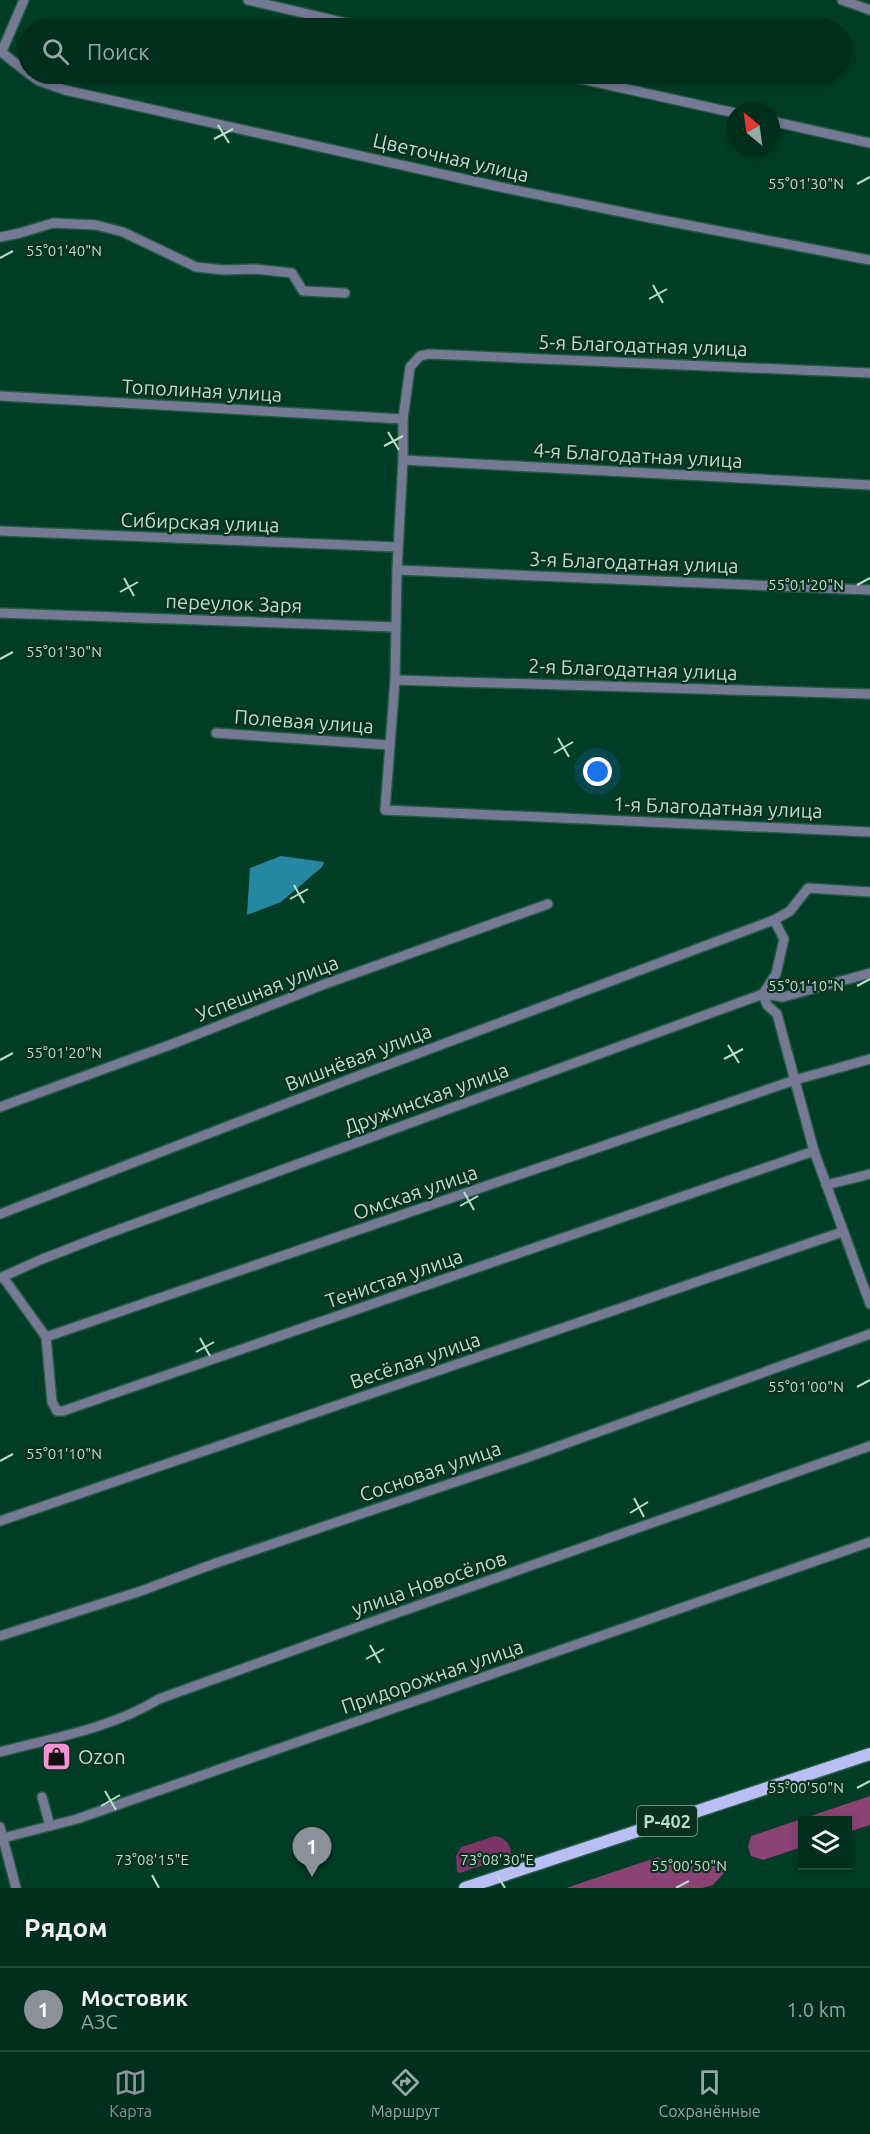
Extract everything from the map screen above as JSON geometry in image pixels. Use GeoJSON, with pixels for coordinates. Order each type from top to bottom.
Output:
{"type":"FeatureCollection","features":[{"type":"Feature","properties":{"kind":"main road","name":"Р-402"},"geometry":{"type":"LineString","coordinates":[[465,1888],[870,1754]]}},
{"type":"Feature","properties":{"kind":"street"},"geometry":{"type":"LineString","coordinates":[[1,51],[24,0]]}},
{"type":"Feature","properties":{"kind":"street"},"geometry":{"type":"LineString","coordinates":[[248,0],[324,18]]}},
{"type":"Feature","properties":{"kind":"street"},"geometry":{"type":"LineString","coordinates":[[842,0],[870,10]]}},
{"type":"Feature","properties":{"kind":"street","name":"Цветочная улица"},"geometry":{"type":"LineString","coordinates":[[1,51],[18,64]]}},
{"type":"Feature","properties":{"kind":"street","name":"Цветочная улица"},"geometry":{"type":"LineString","coordinates":[[48,84],[65,90],[523,192],[651,219],[870,260]]}},
{"type":"Feature","properties":{"kind":"street"},"geometry":{"type":"LineString","coordinates":[[604,84],[726,111]]}},
{"type":"Feature","properties":{"kind":"street"},"geometry":{"type":"LineString","coordinates":[[780,123],[870,143]]}},
{"type":"Feature","properties":{"kind":"street"},"geometry":{"type":"LineString","coordinates":[[0,237],[53,223],[96,225],[123,231],[196,267],[292,273],[303,291],[345,293]]}},
{"type":"Feature","properties":{"kind":"street","name":"5-я Благодатная улица"},"geometry":{"type":"LineString","coordinates":[[402,419],[410,367],[415,359],[429,354],[870,373]]}},
{"type":"Feature","properties":{"kind":"street","name":"Тополиная улица"},"geometry":{"type":"LineString","coordinates":[[0,396],[402,419]]}},
{"type":"Feature","properties":{"kind":"street"},"geometry":{"type":"LineString","coordinates":[[389,745],[395,680],[397,570],[403,460],[402,419]]}},
{"type":"Feature","properties":{"kind":"street","name":"4-я Благодатная улица"},"geometry":{"type":"LineString","coordinates":[[403,460],[870,485]]}},
{"type":"Feature","properties":{"kind":"street","name":"Сибирская улица"},"geometry":{"type":"LineString","coordinates":[[0,531],[398,546]]}},
{"type":"Feature","properties":{"kind":"street","name":"3-я Благодатная улица"},"geometry":{"type":"LineString","coordinates":[[397,570],[870,590]]}},
{"type":"Feature","properties":{"kind":"street","name":"переулок Заря"},"geometry":{"type":"LineString","coordinates":[[0,612],[395,627]]}},
{"type":"Feature","properties":{"kind":"street","name":"2-я Благодатная улица"},"geometry":{"type":"LineString","coordinates":[[395,680],[870,694]]}},
{"type":"Feature","properties":{"kind":"street","name":"Полевая улица"},"geometry":{"type":"LineString","coordinates":[[216,733],[389,745]]}},
{"type":"Feature","properties":{"kind":"street","name":"1-я Благодатная улица"},"geometry":{"type":"LineString","coordinates":[[389,745],[385,810],[870,832]]}},
{"type":"Feature","properties":{"kind":"street","name":"Вишнёвая улица"},"geometry":{"type":"LineString","coordinates":[[0,1214],[363,1074],[774,920],[790,911],[808,888],[870,892]]}},
{"type":"Feature","properties":{"kind":"street","name":"Успешная улица"},"geometry":{"type":"LineString","coordinates":[[0,1107],[175,1043],[325,984],[548,904]]}},
{"type":"Feature","properties":{"kind":"street"},"geometry":{"type":"LineString","coordinates":[[774,920],[783,939],[776,974],[763,994],[767,1005],[777,1014],[814,1151],[842,1232],[867,1285],[870,1304]]}},
{"type":"Feature","properties":{"kind":"street","name":"Дружинская улица"},"geometry":{"type":"LineString","coordinates":[[2,1278],[40,1260],[104,1235],[763,994],[783,997],[870,973]]}},
{"type":"Feature","properties":{"kind":"street","name":"Омская улица"},"geometry":{"type":"LineString","coordinates":[[46,1337],[795,1080],[870,1059]]}},
{"type":"Feature","properties":{"kind":"street","name":"Тенистая улица"},"geometry":{"type":"LineString","coordinates":[[46,1337],[52,1402],[57,1411],[63,1411],[814,1151]]}},
{"type":"Feature","properties":{"kind":"street"},"geometry":{"type":"LineString","coordinates":[[826,1185],[870,1174]]}},
{"type":"Feature","properties":{"kind":"street","name":"Весёлая улица"},"geometry":{"type":"LineString","coordinates":[[0,1521],[842,1232]]}},
{"type":"Feature","properties":{"kind":"street"},"geometry":{"type":"LineString","coordinates":[[2,1278],[46,1337]]}},
{"type":"Feature","properties":{"kind":"street","name":"Сосновая улица"},"geometry":{"type":"LineString","coordinates":[[0,1636],[141,1591],[216,1563],[523,1459],[870,1334]]}},
{"type":"Feature","properties":{"kind":"street","name":"улица Новосёлов"},"geometry":{"type":"LineString","coordinates":[[0,1752],[26,1749],[136,1713],[159,1699],[870,1446]]}},
{"type":"Feature","properties":{"kind":"street","name":"Придорожная улица"},"geometry":{"type":"LineString","coordinates":[[3,1838],[76,1819],[870,1542]]}},
{"type":"Feature","properties":{"kind":"street"},"geometry":{"type":"LineString","coordinates":[[42,1797],[50,1826]]}},
{"type":"Feature","properties":{"kind":"street"},"geometry":{"type":"LineString","coordinates":[[0,1827],[16,1888]]}},
{"type":"Feature","properties":{"kind":"shaded area"},"geometry":{"type":"Polygon","coordinates":[[[870,1796],[870,1825],[852,1831],[852,1816],[810,1816],[870,1796]]]}},
{"type":"Feature","properties":{"kind":"shaded area"},"geometry":{"type":"Polygon","coordinates":[[[798,1820],[798,1848],[763,1860],[751,1856],[748,1847],[751,1836],[798,1820]]]}},
{"type":"Feature","properties":{"kind":"shaded area"},"geometry":{"type":"Polygon","coordinates":[[[495,1836],[508,1844],[511,1850],[510,1856],[460,1873],[457,1872],[456,1856],[461,1847],[495,1836]]]}},
{"type":"Feature","properties":{"kind":"shaded area"},"geometry":{"type":"Polygon","coordinates":[[[658,1857],[671,1865],[719,1859],[724,1873],[713,1885],[702,1888],[566,1888],[658,1857]]]}},
{"type":"Feature","properties":{"kind":"water"},"geometry":{"type":"Polygon","coordinates":[[[281,856],[324,862],[322,867],[281,902],[247,915],[250,868],[281,856]]]}},
{"type":"Feature","properties":{"kind":"place","name":"Ozon"},"geometry":{"type":"Point","coordinates":[57,1756]}},
{"type":"Feature","properties":{"kind":"place","name":"Мостовик"},"geometry":{"type":"Point","coordinates":[312,1877]}}]}
